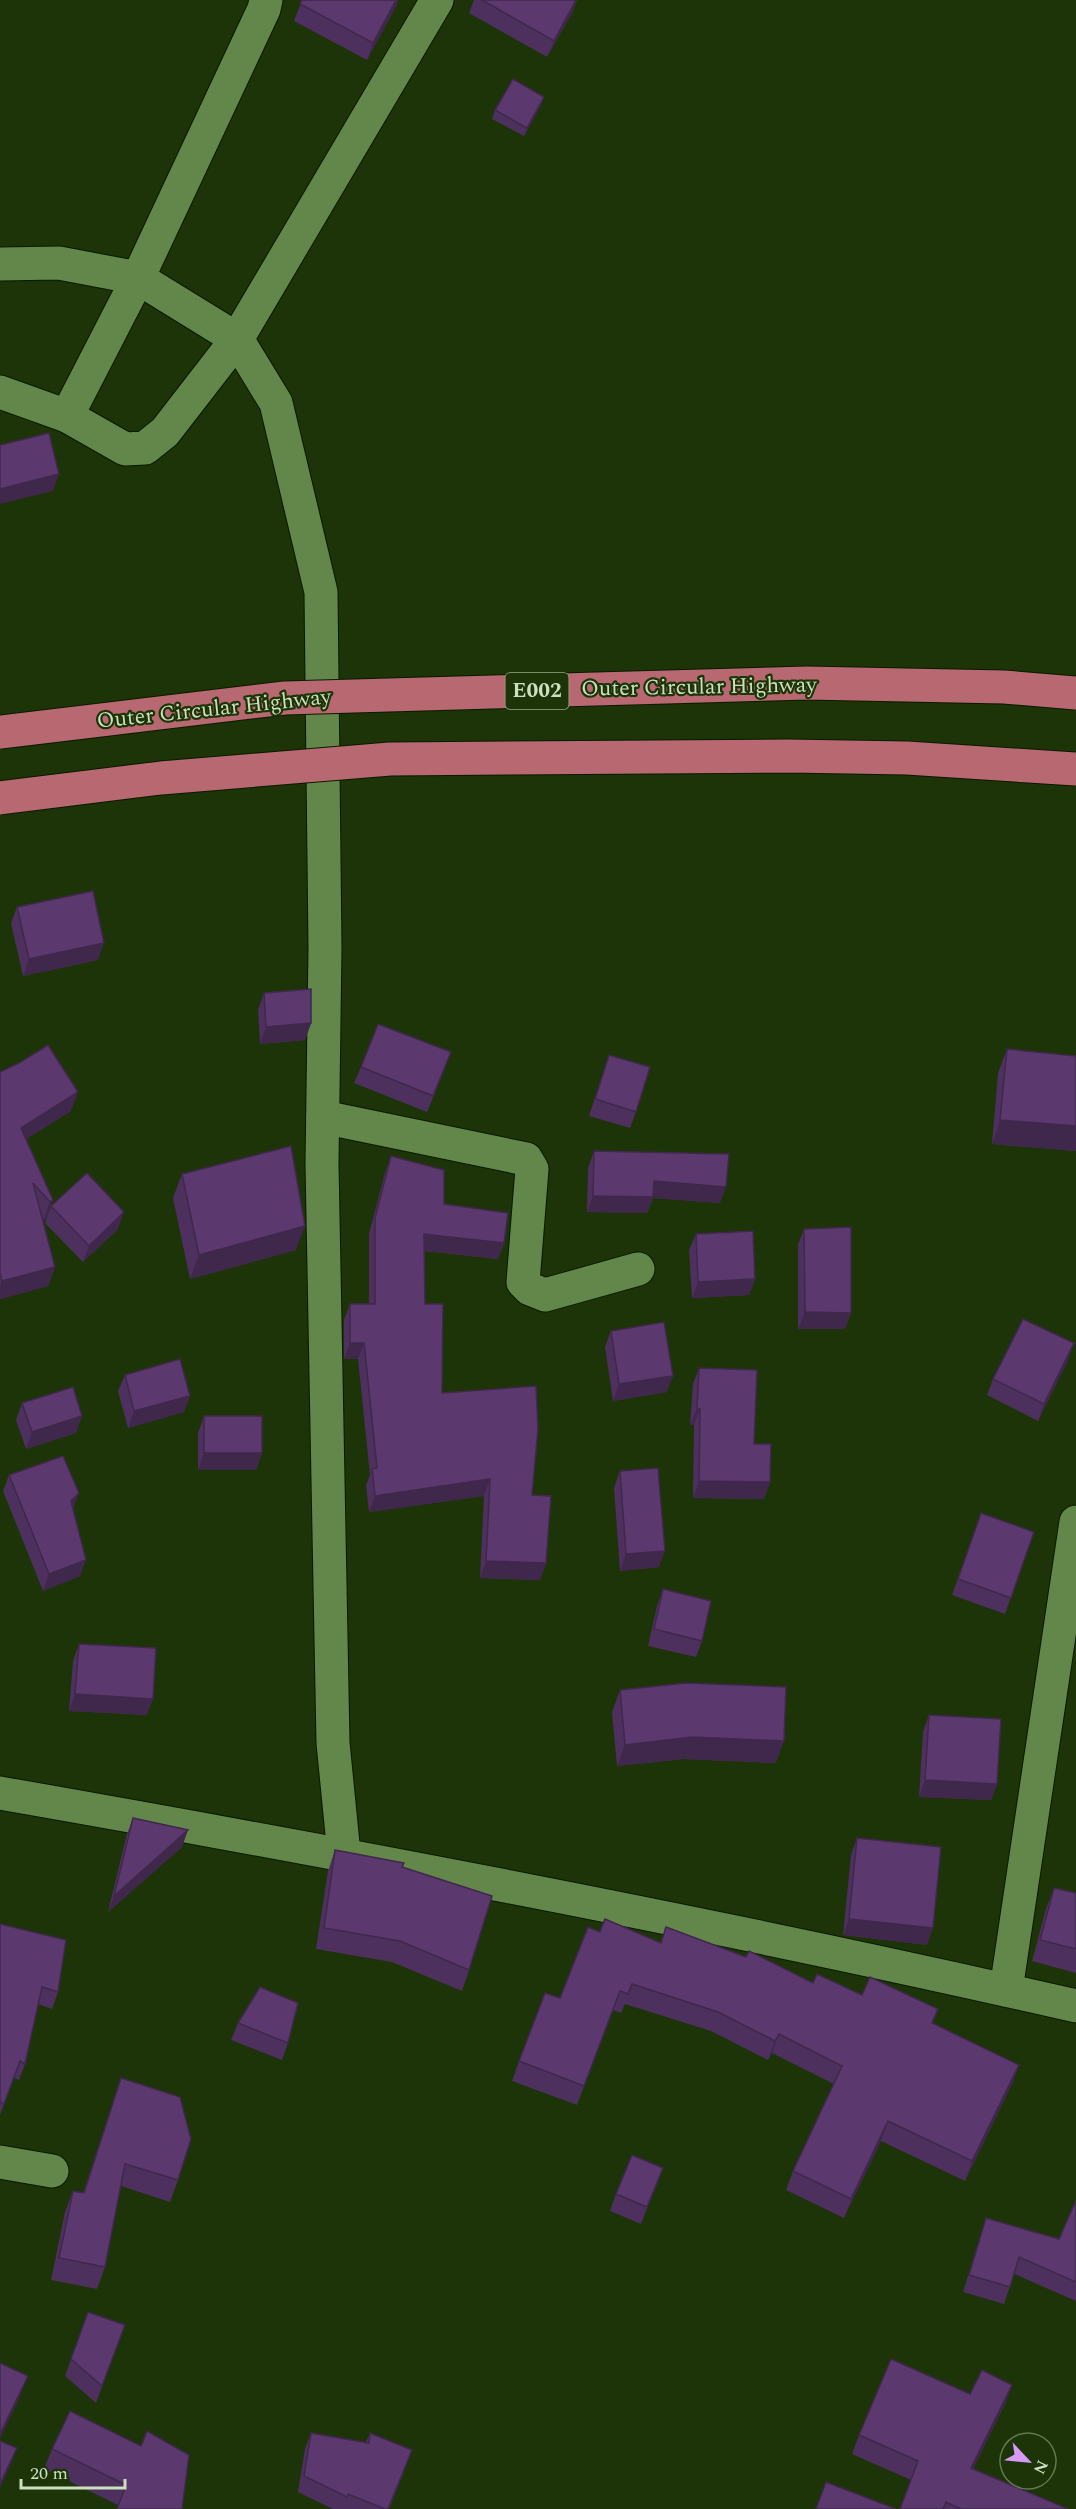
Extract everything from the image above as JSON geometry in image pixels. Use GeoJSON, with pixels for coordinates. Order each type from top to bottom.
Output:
{"type":"FeatureCollection","features":[{"type":"Feature","properties":{"kind":"highway","name":"Outer Circular Highway"},"geometry":{"type":"LineString","coordinates":[[0,732],[285,698],[807,683],[1004,687],[1076,693]]}},
{"type":"Feature","properties":{"kind":"highway"},"geometry":{"type":"LineString","coordinates":[[0,798],[161,778],[390,759],[475,757],[907,758],[1076,769]]}},
{"type":"Feature","properties":{"kind":"street"},"geometry":{"type":"LineString","coordinates":[[67,416],[138,278],[264,9],[266,0]]}},
{"type":"Feature","properties":{"kind":"street"},"geometry":{"type":"LineString","coordinates":[[0,392],[67,416],[125,449],[145,448],[165,432],[237,339],[437,0]]}},
{"type":"Feature","properties":{"kind":"street"},"geometry":{"type":"LineString","coordinates":[[0,264],[59,263],[138,278],[237,339],[276,403],[321,592],[325,948],[323,1117],[333,1743],[344,1854]]}},
{"type":"Feature","properties":{"kind":"street"},"geometry":{"type":"LineString","coordinates":[[323,1117],[526,1159],[532,1169],[523,1282],[530,1289],[545,1295],[638,1269]]}},
{"type":"Feature","properties":{"kind":"street"},"geometry":{"type":"LineString","coordinates":[[1006,1990],[1076,1522]]}},
{"type":"Feature","properties":{"kind":"street"},"geometry":{"type":"LineString","coordinates":[[0,1793],[344,1854],[567,1897],[1076,2006]]}},
{"type":"Feature","properties":{"kind":"street"},"geometry":{"type":"LineString","coordinates":[[0,2162],[52,2171]]}},
{"type":"Feature","properties":{"kind":"building"},"geometry":{"type":"Polygon","coordinates":[[[302,0],[396,0],[373,43],[300,4],[302,0]]]}},
{"type":"Feature","properties":{"kind":"building"},"geometry":{"type":"Polygon","coordinates":[[[482,0],[576,0],[554,41],[482,0]]]}},
{"type":"Feature","properties":{"kind":"building"},"geometry":{"type":"Polygon","coordinates":[[[513,79],[544,97],[527,128],[495,110],[513,79]]]}},
{"type":"Feature","properties":{"kind":"building"},"geometry":{"type":"Polygon","coordinates":[[[49,433],[59,474],[0,489],[0,445],[49,433]]]}},
{"type":"Feature","properties":{"kind":"building"},"geometry":{"type":"Polygon","coordinates":[[[93,891],[104,943],[29,959],[17,907],[93,891]]]}},
{"type":"Feature","properties":{"kind":"building"},"geometry":{"type":"Polygon","coordinates":[[[311,989],[311,1023],[266,1027],[264,993],[311,989]]]}},
{"type":"Feature","properties":{"kind":"building"},"geometry":{"type":"Polygon","coordinates":[[[378,1024],[451,1052],[433,1096],[361,1067],[378,1024]]]}},
{"type":"Feature","properties":{"kind":"building"},"geometry":{"type":"Polygon","coordinates":[[[48,1045],[78,1092],[21,1128],[53,1200],[50,1202],[33,1183],[55,1267],[2,1281],[0,1273],[0,1072],[48,1045]]]}},
{"type":"Feature","properties":{"kind":"building"},"geometry":{"type":"Polygon","coordinates":[[[1007,1049],[1076,1056],[1076,1126],[1000,1120],[1007,1049]]]}},
{"type":"Feature","properties":{"kind":"building"},"geometry":{"type":"Polygon","coordinates":[[[609,1055],[650,1067],[636,1112],[595,1099],[609,1055]]]}},
{"type":"Feature","properties":{"kind":"building"},"geometry":{"type":"Polygon","coordinates":[[[291,1146],[305,1226],[199,1255],[182,1174],[291,1146]]]}},
{"type":"Feature","properties":{"kind":"building"},"geometry":{"type":"Polygon","coordinates":[[[594,1151],[729,1154],[726,1187],[654,1181],[653,1197],[593,1196],[594,1151]]]}},
{"type":"Feature","properties":{"kind":"building"},"geometry":{"type":"Polygon","coordinates":[[[391,1156],[444,1170],[444,1204],[508,1213],[504,1243],[424,1234],[425,1304],[443,1304],[442,1393],[536,1386],[538,1429],[532,1495],[551,1496],[546,1563],[486,1561],[490,1479],[375,1496],[372,1469],[377,1468],[364,1343],[350,1343],[350,1304],[375,1304],[375,1218],[391,1156]]]}},
{"type":"Feature","properties":{"kind":"building"},"geometry":{"type":"Polygon","coordinates":[[[87,1173],[124,1212],[89,1246],[51,1206],[87,1173]]]}},
{"type":"Feature","properties":{"kind":"building"},"geometry":{"type":"Polygon","coordinates":[[[851,1227],[851,1313],[805,1312],[804,1229],[851,1227]]]}},
{"type":"Feature","properties":{"kind":"building"},"geometry":{"type":"Polygon","coordinates":[[[753,1231],[755,1279],[698,1282],[696,1234],[753,1231]]]}},
{"type":"Feature","properties":{"kind":"building"},"geometry":{"type":"Polygon","coordinates":[[[1023,1319],[1074,1343],[1044,1404],[993,1379],[1023,1319]]]}},
{"type":"Feature","properties":{"kind":"building"},"geometry":{"type":"Polygon","coordinates":[[[664,1322],[673,1376],[619,1384],[611,1331],[664,1322]]]}},
{"type":"Feature","properties":{"kind":"building"},"geometry":{"type":"Polygon","coordinates":[[[180,1359],[190,1396],[134,1411],[125,1375],[180,1359]]]}},
{"type":"Feature","properties":{"kind":"building"},"geometry":{"type":"Polygon","coordinates":[[[699,1368],[757,1370],[754,1444],[771,1444],[770,1482],[699,1481],[700,1409],[697,1409],[699,1368]]]}},
{"type":"Feature","properties":{"kind":"building"},"geometry":{"type":"Polygon","coordinates":[[[73,1387],[82,1416],[32,1432],[22,1403],[73,1387]]]}},
{"type":"Feature","properties":{"kind":"building"},"geometry":{"type":"Polygon","coordinates":[[[204,1416],[262,1416],[262,1453],[204,1453],[204,1416]]]}},
{"type":"Feature","properties":{"kind":"building"},"geometry":{"type":"Polygon","coordinates":[[[63,1456],[79,1493],[71,1501],[86,1560],[49,1574],[9,1475],[63,1456]]]}},
{"type":"Feature","properties":{"kind":"building"},"geometry":{"type":"Polygon","coordinates":[[[658,1468],[665,1551],[626,1554],[620,1471],[658,1468]]]}},
{"type":"Feature","properties":{"kind":"building"},"geometry":{"type":"Polygon","coordinates":[[[981,1513],[1034,1532],[1011,1598],[958,1579],[981,1513]]]}},
{"type":"Feature","properties":{"kind":"building"},"geometry":{"type":"Polygon","coordinates":[[[663,1589],[711,1601],[702,1641],[654,1629],[663,1589]]]}},
{"type":"Feature","properties":{"kind":"building"},"geometry":{"type":"Polygon","coordinates":[[[79,1644],[156,1648],[153,1699],[75,1694],[79,1644]]]}},
{"type":"Feature","properties":{"kind":"building"},"geometry":{"type":"Polygon","coordinates":[[[686,1683],[786,1687],[784,1741],[692,1737],[625,1745],[620,1690],[686,1683]]]}},
{"type":"Feature","properties":{"kind":"building"},"geometry":{"type":"Polygon","coordinates":[[[929,1715],[1001,1719],[997,1784],[925,1780],[929,1715]]]}},
{"type":"Feature","properties":{"kind":"building"},"geometry":{"type":"Polygon","coordinates":[[[133,1818],[188,1830],[114,1896],[133,1818]]]}},
{"type":"Feature","properties":{"kind":"building"},"geometry":{"type":"Polygon","coordinates":[[[857,1838],[941,1847],[933,1928],[849,1919],[857,1838]]]}},
{"type":"Feature","properties":{"kind":"building"},"geometry":{"type":"Polygon","coordinates":[[[335,1850],[404,1863],[402,1867],[492,1896],[469,1970],[400,1941],[324,1928],[335,1850]]]}},
{"type":"Feature","properties":{"kind":"building"},"geometry":{"type":"Polygon","coordinates":[[[1054,1888],[1076,1893],[1076,1949],[1040,1940],[1054,1888]]]}},
{"type":"Feature","properties":{"kind":"building"},"geometry":{"type":"Polygon","coordinates":[[[605,1919],[661,1943],[666,1927],[746,1957],[749,1951],[813,1983],[817,1974],[862,1995],[870,1977],[938,2009],[932,2023],[1019,2065],[972,2161],[888,2121],[851,2199],[793,2171],[842,2066],[779,2034],[775,2041],[718,2012],[632,1984],[628,1994],[620,1991],[584,2086],[519,2061],[545,1993],[560,1998],[588,1927],[600,1932],[605,1919]]]}},
{"type":"Feature","properties":{"kind":"building"},"geometry":{"type":"Polygon","coordinates":[[[0,1924],[66,1940],[58,1992],[42,1987],[25,2064],[20,2061],[4,2104],[0,2102],[0,1924]]]}},
{"type":"Feature","properties":{"kind":"building"},"geometry":{"type":"Polygon","coordinates":[[[260,1987],[298,2003],[288,2043],[238,2023],[260,1987]]]}},
{"type":"Feature","properties":{"kind":"building"},"geometry":{"type":"Polygon","coordinates":[[[121,2078],[180,2097],[191,2139],[178,2180],[125,2164],[105,2267],[59,2258],[73,2191],[84,2193],[121,2078]]]}},
{"type":"Feature","properties":{"kind":"building"},"geometry":{"type":"Polygon","coordinates":[[[632,2155],[663,2168],[647,2207],[616,2194],[632,2155]]]}},
{"type":"Feature","properties":{"kind":"building"},"geometry":{"type":"Polygon","coordinates":[[[1076,2200],[1076,2282],[1019,2257],[1010,2287],[969,2275],[986,2218],[1059,2239],[1076,2200]]]}},
{"type":"Feature","properties":{"kind":"building"},"geometry":{"type":"Polygon","coordinates":[[[88,2312],[125,2325],[102,2386],[71,2359],[88,2312]]]}},
{"type":"Feature","properties":{"kind":"building"},"geometry":{"type":"Polygon","coordinates":[[[891,2359],[970,2394],[982,2370],[1012,2385],[971,2468],[998,2479],[998,2491],[1025,2491],[1068,2509],[961,2509],[946,2502],[943,2509],[900,2509],[918,2461],[859,2435],[891,2359]]]}},
{"type":"Feature","properties":{"kind":"building"},"geometry":{"type":"Polygon","coordinates":[[[0,2363],[28,2376],[0,2434],[0,2363]]]}},
{"type":"Feature","properties":{"kind":"building"},"geometry":{"type":"Polygon","coordinates":[[[70,2411],[141,2446],[147,2431],[189,2455],[182,2509],[117,2509],[126,2485],[52,2449],[70,2411]]]}},
{"type":"Feature","properties":{"kind":"building"},"geometry":{"type":"Polygon","coordinates":[[[311,2433],[369,2443],[370,2433],[412,2450],[388,2509],[348,2494],[347,2497],[304,2476],[311,2433]]]}},
{"type":"Feature","properties":{"kind":"building"},"geometry":{"type":"Polygon","coordinates":[[[0,2441],[17,2448],[0,2484],[0,2441]]]}},
{"type":"Feature","properties":{"kind":"building"},"geometry":{"type":"Polygon","coordinates":[[[826,2482],[896,2509],[816,2509],[826,2482]]]}}]}
